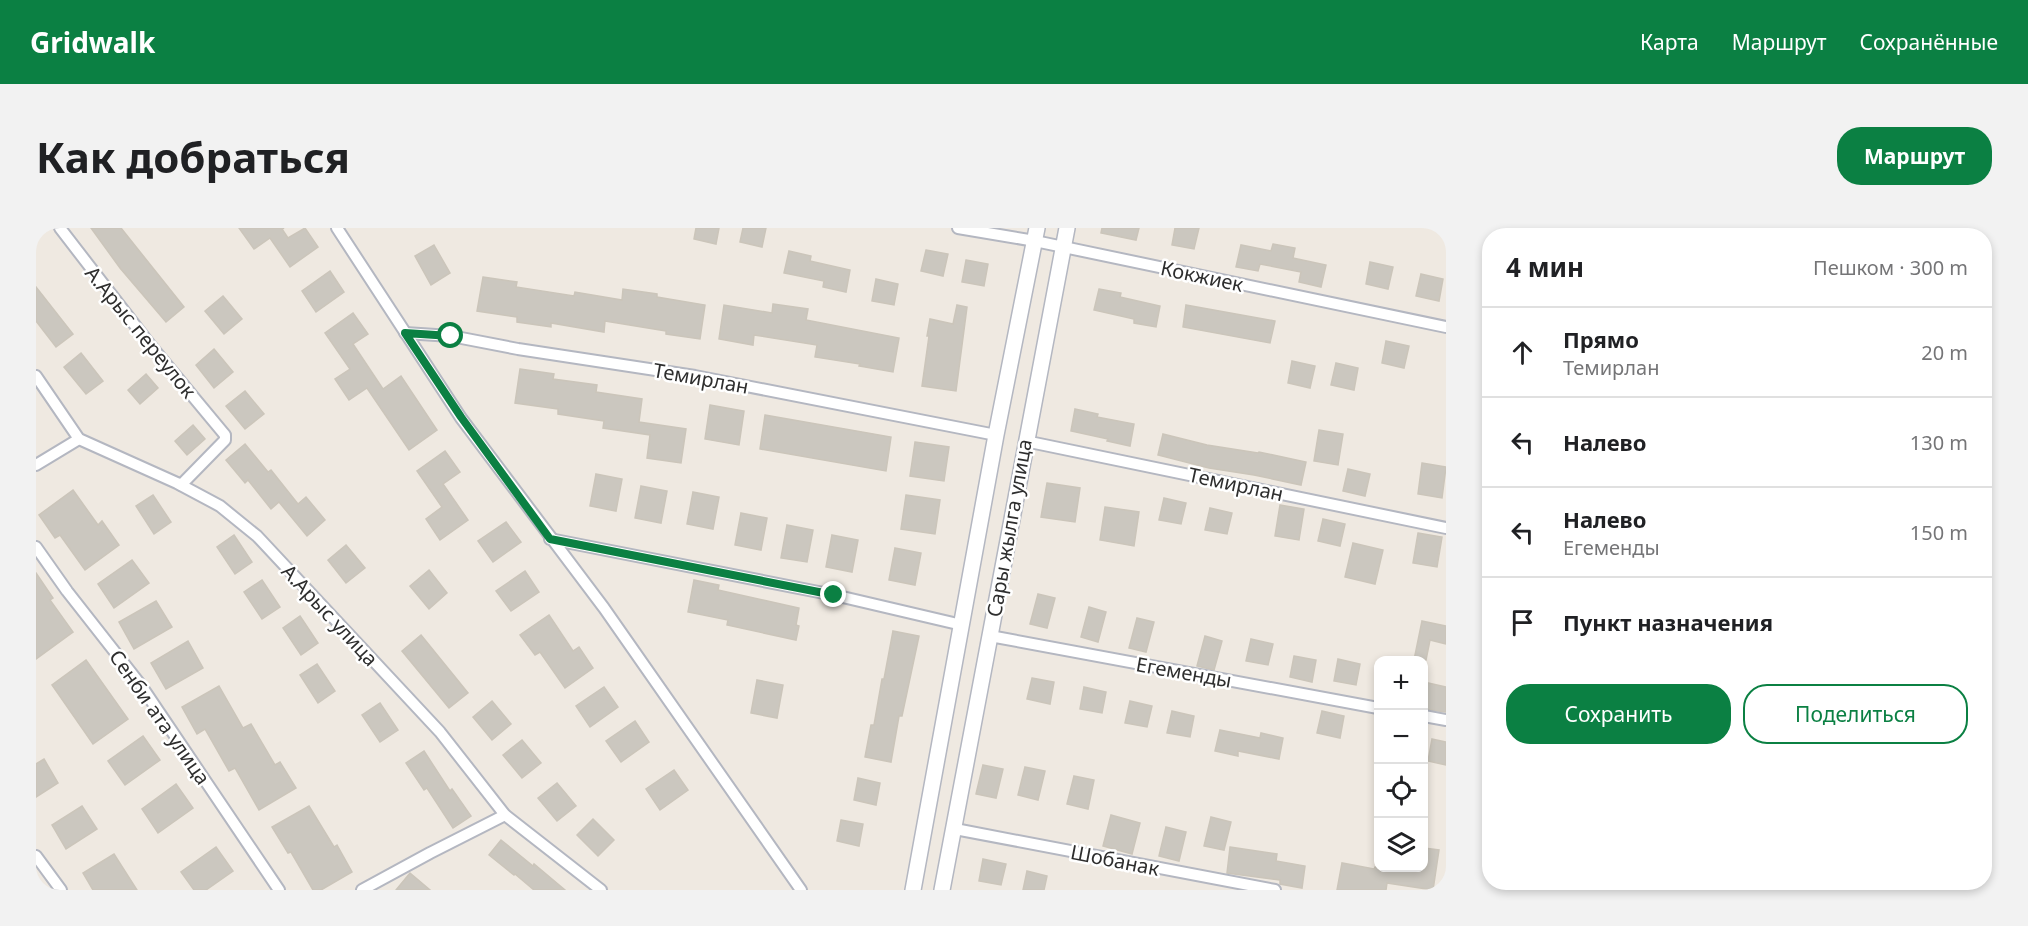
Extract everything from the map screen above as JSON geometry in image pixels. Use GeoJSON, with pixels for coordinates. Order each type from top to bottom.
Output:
{"type":"FeatureCollection","features":[{"type":"Feature","properties":{"kind":"street","name":"А.Арыс переулок"},"geometry":{"type":"LineString","coordinates":[[60,228],[151,346],[225,435],[225,440],[181,485]]}},
{"type":"Feature","properties":{"kind":"street"},"geometry":{"type":"LineString","coordinates":[[337,228],[461,417],[550,539],[604,608],[801,890]]}},
{"type":"Feature","properties":{"kind":"street","name":"Кокжиек"},"geometry":{"type":"LineString","coordinates":[[958,228],[1036,235],[1063,248],[1446,327]]}},
{"type":"Feature","properties":{"kind":"street","name":"Сары жылга улица"},"geometry":{"type":"LineString","coordinates":[[942,890],[1067,228]]}},
{"type":"Feature","properties":{"kind":"street","name":"Сары жылга улица"},"geometry":{"type":"LineString","coordinates":[[913,890],[996,435],[1036,235]]}},
{"type":"Feature","properties":{"kind":"street","name":"Темирлан"},"geometry":{"type":"LineString","coordinates":[[405,333],[451,336],[518,349],[695,376],[996,435]]}},
{"type":"Feature","properties":{"kind":"street"},"geometry":{"type":"LineString","coordinates":[[36,376],[79,439],[36,465]]}},
{"type":"Feature","properties":{"kind":"street","name":"А.Арыс улица"},"geometry":{"type":"LineString","coordinates":[[79,439],[181,485],[220,506],[257,536],[440,732],[505,815],[601,890]]}},
{"type":"Feature","properties":{"kind":"street","name":"Темирлан"},"geometry":{"type":"LineString","coordinates":[[1025,441],[1446,528]]}},
{"type":"Feature","properties":{"kind":"street"},"geometry":{"type":"LineString","coordinates":[[550,539],[834,595],[962,625]]}},
{"type":"Feature","properties":{"kind":"street","name":"Сенби ата улица"},"geometry":{"type":"LineString","coordinates":[[36,547],[67,591],[140,684],[279,890]]}},
{"type":"Feature","properties":{"kind":"street","name":"Егеменды"},"geometry":{"type":"LineString","coordinates":[[990,636],[1374,707]]}},
{"type":"Feature","properties":{"kind":"street"},"geometry":{"type":"LineString","coordinates":[[1428,717],[1446,720]]}},
{"type":"Feature","properties":{"kind":"street"},"geometry":{"type":"LineString","coordinates":[[362,890],[505,815]]}},
{"type":"Feature","properties":{"kind":"street","name":"Шобанак"},"geometry":{"type":"LineString","coordinates":[[955,829],[1275,890]]}},
{"type":"Feature","properties":{"kind":"street"},"geometry":{"type":"LineString","coordinates":[[36,856],[61,890]]}},
{"type":"Feature","properties":{"kind":"building"},"geometry":{"type":"Polygon","coordinates":[[[91,228],[121,228],[184,307],[166,322],[120,268],[91,228]]]}},
{"type":"Feature","properties":{"kind":"building"},"geometry":{"type":"Polygon","coordinates":[[[239,228],[284,228],[282,229],[288,238],[305,228],[318,247],[290,267],[270,238],[254,249],[239,228]]]}},
{"type":"Feature","properties":{"kind":"building"},"geometry":{"type":"Polygon","coordinates":[[[696,228],[719,228],[716,244],[694,239],[696,228]]]}},
{"type":"Feature","properties":{"kind":"building"},"geometry":{"type":"Polygon","coordinates":[[[743,228],[766,228],[762,247],[740,242],[743,228]]]}},
{"type":"Feature","properties":{"kind":"building"},"geometry":{"type":"Polygon","coordinates":[[[1102,228],[1139,228],[1136,240],[1101,233],[1102,228]]]}},
{"type":"Feature","properties":{"kind":"building"},"geometry":{"type":"Polygon","coordinates":[[[1175,228],[1199,228],[1194,249],[1172,245],[1175,228]]]}},
{"type":"Feature","properties":{"kind":"building"},"geometry":{"type":"Polygon","coordinates":[[[1273,244],[1295,248],[1293,258],[1326,265],[1321,287],[1299,282],[1301,272],[1260,264],[1258,271],[1236,267],[1241,245],[1271,251],[1273,244]]]}},
{"type":"Feature","properties":{"kind":"building"},"geometry":{"type":"Polygon","coordinates":[[[434,245],[450,273],[431,285],[415,256],[434,245]]]}},
{"type":"Feature","properties":{"kind":"building"},"geometry":{"type":"Polygon","coordinates":[[[926,250],[948,254],[943,276],[921,271],[926,250]]]}},
{"type":"Feature","properties":{"kind":"building"},"geometry":{"type":"Polygon","coordinates":[[[789,251],[811,256],[810,261],[850,270],[846,292],[823,287],[824,281],[784,273],[789,251]]]}},
{"type":"Feature","properties":{"kind":"building"},"geometry":{"type":"Polygon","coordinates":[[[966,260],[988,264],[984,286],[962,282],[966,260]]]}},
{"type":"Feature","properties":{"kind":"building"},"geometry":{"type":"Polygon","coordinates":[[[1370,262],[1393,267],[1388,289],[1366,284],[1370,262]]]}},
{"type":"Feature","properties":{"kind":"building"},"geometry":{"type":"Polygon","coordinates":[[[330,271],[344,292],[316,312],[302,291],[330,271]]]}},
{"type":"Feature","properties":{"kind":"building"},"geometry":{"type":"Polygon","coordinates":[[[1421,274],[1443,279],[1439,301],[1416,296],[1421,274]]]}},
{"type":"Feature","properties":{"kind":"building"},"geometry":{"type":"Polygon","coordinates":[[[483,277],[517,282],[516,287],[574,296],[575,292],[622,300],[623,289],[705,305],[700,339],[605,321],[604,332],[551,323],[551,327],[517,322],[517,317],[477,311],[483,277]]]}},
{"type":"Feature","properties":{"kind":"building"},"geometry":{"type":"Polygon","coordinates":[[[876,279],[898,284],[894,305],[872,301],[876,279]]]}},
{"type":"Feature","properties":{"kind":"building"},"geometry":{"type":"Polygon","coordinates":[[[36,287],[73,334],[56,347],[36,321],[36,287]]]}},
{"type":"Feature","properties":{"kind":"building"},"geometry":{"type":"Polygon","coordinates":[[[1099,289],[1121,293],[1120,297],[1160,306],[1156,327],[1134,323],[1134,319],[1094,310],[1099,289]]]}},
{"type":"Feature","properties":{"kind":"building"},"geometry":{"type":"Polygon","coordinates":[[[223,296],[242,319],[224,334],[205,311],[223,296]]]}},
{"type":"Feature","properties":{"kind":"building"},"geometry":{"type":"Polygon","coordinates":[[[773,304],[808,309],[806,320],[899,338],[893,372],[815,357],[817,345],[754,335],[753,345],[719,339],[724,305],[772,313],[773,304]]]}},
{"type":"Feature","properties":{"kind":"building"},"geometry":{"type":"Polygon","coordinates":[[[957,305],[967,307],[956,391],[922,386],[930,319],[953,324],[957,305]]]}},
{"type":"Feature","properties":{"kind":"building"},"geometry":{"type":"Polygon","coordinates":[[[1186,305],[1275,321],[1270,343],[1183,327],[1186,305]]]}},
{"type":"Feature","properties":{"kind":"building"},"geometry":{"type":"Polygon","coordinates":[[[353,313],[368,334],[353,344],[383,389],[401,376],[437,430],[409,450],[367,388],[349,400],[335,379],[350,369],[325,333],[353,313]]]}},
{"type":"Feature","properties":{"kind":"building"},"geometry":{"type":"Polygon","coordinates":[[[1386,341],[1409,346],[1404,368],[1382,363],[1386,341]]]}},
{"type":"Feature","properties":{"kind":"building"},"geometry":{"type":"Polygon","coordinates":[[[214,349],[233,372],[214,388],[196,365],[214,349]]]}},
{"type":"Feature","properties":{"kind":"building"},"geometry":{"type":"Polygon","coordinates":[[[81,353],[103,381],[86,394],[64,367],[81,353]]]}},
{"type":"Feature","properties":{"kind":"building"},"geometry":{"type":"Polygon","coordinates":[[[1292,361],[1315,366],[1310,388],[1288,383],[1292,361]]]}},
{"type":"Feature","properties":{"kind":"building"},"geometry":{"type":"Polygon","coordinates":[[[1336,363],[1358,368],[1354,390],[1331,385],[1336,363]]]}},
{"type":"Feature","properties":{"kind":"building"},"geometry":{"type":"Polygon","coordinates":[[[520,369],[554,374],[553,379],[597,385],[596,392],[642,399],[639,422],[686,429],[681,463],[647,458],[650,435],[603,428],[604,421],[558,414],[558,409],[515,403],[520,369]]]}},
{"type":"Feature","properties":{"kind":"building"},"geometry":{"type":"Polygon","coordinates":[[[146,374],[158,388],[140,404],[128,390],[146,374]]]}},
{"type":"Feature","properties":{"kind":"building"},"geometry":{"type":"Polygon","coordinates":[[[245,391],[264,414],[245,429],[226,406],[245,391]]]}},
{"type":"Feature","properties":{"kind":"building"},"geometry":{"type":"Polygon","coordinates":[[[710,405],[744,411],[739,445],[705,439],[710,405]]]}},
{"type":"Feature","properties":{"kind":"building"},"geometry":{"type":"Polygon","coordinates":[[[1075,409],[1098,414],[1097,417],[1134,424],[1130,446],[1071,431],[1075,409]]]}},
{"type":"Feature","properties":{"kind":"building"},"geometry":{"type":"Polygon","coordinates":[[[765,415],[891,437],[886,471],[760,449],[765,415]]]}},
{"type":"Feature","properties":{"kind":"building"},"geometry":{"type":"Polygon","coordinates":[[[193,425],[205,439],[187,455],[175,441],[193,425]]]}},
{"type":"Feature","properties":{"kind":"building"},"geometry":{"type":"Polygon","coordinates":[[[1319,430],[1343,434],[1338,465],[1314,461],[1319,430]]]}},
{"type":"Feature","properties":{"kind":"building"},"geometry":{"type":"Polygon","coordinates":[[[1163,434],[1207,445],[1259,452],[1306,462],[1301,485],[1209,468],[1158,455],[1163,434]]]}},
{"type":"Feature","properties":{"kind":"building"},"geometry":{"type":"Polygon","coordinates":[[[915,442],[949,447],[944,481],[910,476],[915,442]]]}},
{"type":"Feature","properties":{"kind":"building"},"geometry":{"type":"Polygon","coordinates":[[[245,444],[268,472],[271,470],[298,504],[306,497],[325,520],[307,536],[279,502],[271,509],[248,480],[245,483],[226,460],[245,444]]]}},
{"type":"Feature","properties":{"kind":"building"},"geometry":{"type":"Polygon","coordinates":[[[445,451],[460,472],[443,484],[468,520],[440,540],[426,519],[442,507],[417,471],[445,451]]]}},
{"type":"Feature","properties":{"kind":"building"},"geometry":{"type":"Polygon","coordinates":[[[1422,463],[1446,467],[1442,498],[1418,494],[1422,463]]]}},
{"type":"Feature","properties":{"kind":"building"},"geometry":{"type":"Polygon","coordinates":[[[1348,469],[1370,474],[1365,496],[1343,491],[1348,469]]]}},
{"type":"Feature","properties":{"kind":"building"},"geometry":{"type":"Polygon","coordinates":[[[596,474],[622,479],[616,511],[590,506],[596,474]]]}},
{"type":"Feature","properties":{"kind":"building"},"geometry":{"type":"Polygon","coordinates":[[[1047,483],[1080,488],[1075,522],[1041,517],[1047,483]]]}},
{"type":"Feature","properties":{"kind":"building"},"geometry":{"type":"Polygon","coordinates":[[[641,486],[667,491],[661,523],[635,518],[641,486]]]}},
{"type":"Feature","properties":{"kind":"building"},"geometry":{"type":"Polygon","coordinates":[[[73,490],[98,525],[102,521],[119,545],[85,570],[60,535],[55,538],[39,515],[73,490]]]}},
{"type":"Feature","properties":{"kind":"building"},"geometry":{"type":"Polygon","coordinates":[[[693,492],[719,497],[713,529],[687,524],[693,492]]]}},
{"type":"Feature","properties":{"kind":"building"},"geometry":{"type":"Polygon","coordinates":[[[153,495],[171,522],[154,534],[136,506],[153,495]]]}},
{"type":"Feature","properties":{"kind":"building"},"geometry":{"type":"Polygon","coordinates":[[[906,495],[940,500],[935,534],[901,529],[906,495]]]}},
{"type":"Feature","properties":{"kind":"building"},"geometry":{"type":"Polygon","coordinates":[[[1164,498],[1186,503],[1181,524],[1159,520],[1164,498]]]}},
{"type":"Feature","properties":{"kind":"building"},"geometry":{"type":"Polygon","coordinates":[[[1280,505],[1304,509],[1299,540],[1275,536],[1280,505]]]}},
{"type":"Feature","properties":{"kind":"building"},"geometry":{"type":"Polygon","coordinates":[[[1105,507],[1139,512],[1134,546],[1100,540],[1105,507]]]}},
{"type":"Feature","properties":{"kind":"building"},"geometry":{"type":"Polygon","coordinates":[[[1210,508],[1232,513],[1227,534],[1205,530],[1210,508]]]}},
{"type":"Feature","properties":{"kind":"building"},"geometry":{"type":"Polygon","coordinates":[[[741,513],[767,518],[761,550],[735,545],[741,513]]]}},
{"type":"Feature","properties":{"kind":"building"},"geometry":{"type":"Polygon","coordinates":[[[1323,519],[1345,524],[1340,546],[1318,541],[1323,519]]]}},
{"type":"Feature","properties":{"kind":"building"},"geometry":{"type":"Polygon","coordinates":[[[506,522],[521,542],[493,562],[478,541],[506,522]]]}},
{"type":"Feature","properties":{"kind":"building"},"geometry":{"type":"Polygon","coordinates":[[[787,525],[813,530],[807,562],[781,558],[787,525]]]}},
{"type":"Feature","properties":{"kind":"building"},"geometry":{"type":"Polygon","coordinates":[[[1418,533],[1442,537],[1437,567],[1413,563],[1418,533]]]}},
{"type":"Feature","properties":{"kind":"building"},"geometry":{"type":"Polygon","coordinates":[[[234,535],[252,562],[235,574],[217,547],[234,535]]]}},
{"type":"Feature","properties":{"kind":"building"},"geometry":{"type":"Polygon","coordinates":[[[832,535],[858,540],[852,572],[826,567],[832,535]]]}},
{"type":"Feature","properties":{"kind":"building"},"geometry":{"type":"Polygon","coordinates":[[[1353,543],[1383,550],[1375,584],[1345,577],[1353,543]]]}},
{"type":"Feature","properties":{"kind":"building"},"geometry":{"type":"Polygon","coordinates":[[[346,545],[365,568],[346,583],[328,560],[346,545]]]}},
{"type":"Feature","properties":{"kind":"building"},"geometry":{"type":"Polygon","coordinates":[[[895,548],[921,553],[915,585],[889,580],[895,548]]]}},
{"type":"Feature","properties":{"kind":"building"},"geometry":{"type":"Polygon","coordinates":[[[132,560],[149,583],[114,608],[98,584],[132,560]]]}},
{"type":"Feature","properties":{"kind":"building"},"geometry":{"type":"Polygon","coordinates":[[[429,570],[447,593],[429,609],[410,586],[429,570]]]}},
{"type":"Feature","properties":{"kind":"building"},"geometry":{"type":"Polygon","coordinates":[[[525,571],[539,592],[511,611],[496,591],[525,571]]]}},
{"type":"Feature","properties":{"kind":"building"},"geometry":{"type":"Polygon","coordinates":[[[36,573],[53,598],[50,600],[73,632],[36,659],[36,573]]]}},
{"type":"Feature","properties":{"kind":"building"},"geometry":{"type":"Polygon","coordinates":[[[262,580],[280,607],[262,619],[244,592],[262,580]]]}},
{"type":"Feature","properties":{"kind":"building"},"geometry":{"type":"Polygon","coordinates":[[[694,580],[719,585],[718,590],[799,608],[796,640],[727,625],[728,620],[688,612],[694,580]]]}},
{"type":"Feature","properties":{"kind":"building"},"geometry":{"type":"Polygon","coordinates":[[[1038,594],[1055,598],[1047,628],[1030,624],[1038,594]]]}},
{"type":"Feature","properties":{"kind":"building"},"geometry":{"type":"Polygon","coordinates":[[[156,601],[172,627],[134,649],[119,622],[156,601]]]}},
{"type":"Feature","properties":{"kind":"building"},"geometry":{"type":"Polygon","coordinates":[[[1089,607],[1106,612],[1098,642],[1081,637],[1089,607]]]}},
{"type":"Feature","properties":{"kind":"building"},"geometry":{"type":"Polygon","coordinates":[[[549,615],[573,651],[579,647],[593,668],[565,688],[540,652],[535,655],[520,635],[549,615]]]}},
{"type":"Feature","properties":{"kind":"building"},"geometry":{"type":"Polygon","coordinates":[[[300,616],[318,643],[301,655],[283,628],[300,616]]]}},
{"type":"Feature","properties":{"kind":"building"},"geometry":{"type":"Polygon","coordinates":[[[1137,618],[1154,622],[1146,652],[1129,648],[1137,618]]]}},
{"type":"Feature","properties":{"kind":"building"},"geometry":{"type":"Polygon","coordinates":[[[1422,621],[1446,626],[1446,644],[1430,640],[1427,656],[1415,656],[1422,621]]]}},
{"type":"Feature","properties":{"kind":"building"},"geometry":{"type":"Polygon","coordinates":[[[893,631],[919,636],[902,716],[899,716],[891,762],[865,757],[871,725],[874,725],[893,631]]]}},
{"type":"Feature","properties":{"kind":"building"},"geometry":{"type":"Polygon","coordinates":[[[421,635],[468,693],[449,708],[402,651],[421,635]]]}},
{"type":"Feature","properties":{"kind":"building"},"geometry":{"type":"Polygon","coordinates":[[[1205,636],[1222,641],[1214,670],[1197,666],[1205,636]]]}},
{"type":"Feature","properties":{"kind":"building"},"geometry":{"type":"Polygon","coordinates":[[[1251,639],[1273,644],[1268,665],[1246,661],[1251,639]]]}},
{"type":"Feature","properties":{"kind":"building"},"geometry":{"type":"Polygon","coordinates":[[[188,641],[203,668],[166,689],[151,663],[188,641]]]}},
{"type":"Feature","properties":{"kind":"building"},"geometry":{"type":"Polygon","coordinates":[[[1294,656],[1316,660],[1312,682],[1290,677],[1294,656]]]}},
{"type":"Feature","properties":{"kind":"building"},"geometry":{"type":"Polygon","coordinates":[[[1338,659],[1360,664],[1356,685],[1334,681],[1338,659]]]}},
{"type":"Feature","properties":{"kind":"building"},"geometry":{"type":"Polygon","coordinates":[[[86,660],[128,719],[93,744],[52,685],[86,660]]]}},
{"type":"Feature","properties":{"kind":"building"},"geometry":{"type":"Polygon","coordinates":[[[317,664],[335,691],[318,703],[300,675],[317,664]]]}},
{"type":"Feature","properties":{"kind":"building"},"geometry":{"type":"Polygon","coordinates":[[[1032,678],[1054,682],[1050,704],[1027,699],[1032,678]]]}},
{"type":"Feature","properties":{"kind":"building"},"geometry":{"type":"Polygon","coordinates":[[[757,680],[783,685],[777,718],[751,713],[757,680]]]}},
{"type":"Feature","properties":{"kind":"building"},"geometry":{"type":"Polygon","coordinates":[[[1428,683],[1446,687],[1446,712],[1428,710],[1428,683]]]}},
{"type":"Feature","properties":{"kind":"building"},"geometry":{"type":"Polygon","coordinates":[[[219,686],[243,728],[251,724],[275,765],[280,762],[296,788],[259,810],[235,768],[229,771],[205,729],[197,734],[182,707],[219,686]]]}},
{"type":"Feature","properties":{"kind":"building"},"geometry":{"type":"Polygon","coordinates":[[[604,687],[618,707],[590,727],[576,706],[604,687]]]}},
{"type":"Feature","properties":{"kind":"building"},"geometry":{"type":"Polygon","coordinates":[[[1084,687],[1106,692],[1102,713],[1080,709],[1084,687]]]}},
{"type":"Feature","properties":{"kind":"building"},"geometry":{"type":"Polygon","coordinates":[[[492,701],[511,724],[492,740],[473,717],[492,701]]]}},
{"type":"Feature","properties":{"kind":"building"},"geometry":{"type":"Polygon","coordinates":[[[1130,701],[1152,706],[1147,727],[1125,723],[1130,701]]]}},
{"type":"Feature","properties":{"kind":"building"},"geometry":{"type":"Polygon","coordinates":[[[380,703],[398,730],[380,742],[362,715],[380,703]]]}},
{"type":"Feature","properties":{"kind":"building"},"geometry":{"type":"Polygon","coordinates":[[[1172,711],[1194,716],[1190,737],[1167,733],[1172,711]]]}},
{"type":"Feature","properties":{"kind":"building"},"geometry":{"type":"Polygon","coordinates":[[[1322,711],[1344,716],[1340,738],[1317,733],[1322,711]]]}},
{"type":"Feature","properties":{"kind":"building"},"geometry":{"type":"Polygon","coordinates":[[[635,721],[649,742],[621,762],[606,741],[635,721]]]}},
{"type":"Feature","properties":{"kind":"building"},"geometry":{"type":"Polygon","coordinates":[[[1220,730],[1260,738],[1261,733],[1283,738],[1279,759],[1238,751],[1238,756],[1215,751],[1220,730]]]}},
{"type":"Feature","properties":{"kind":"building"},"geometry":{"type":"Polygon","coordinates":[[[143,736],[160,760],[125,785],[108,761],[143,736]]]}},
{"type":"Feature","properties":{"kind":"building"},"geometry":{"type":"Polygon","coordinates":[[[1432,739],[1446,742],[1446,765],[1428,761],[1432,739]]]}},
{"type":"Feature","properties":{"kind":"building"},"geometry":{"type":"Polygon","coordinates":[[[522,740],[541,763],[522,778],[503,755],[522,740]]]}},
{"type":"Feature","properties":{"kind":"building"},"geometry":{"type":"Polygon","coordinates":[[[424,751],[450,791],[452,789],[471,816],[453,828],[427,788],[424,790],[406,763],[424,751]]]}},
{"type":"Feature","properties":{"kind":"building"},"geometry":{"type":"Polygon","coordinates":[[[44,759],[58,783],[36,797],[36,764],[44,759]]]}},
{"type":"Feature","properties":{"kind":"building"},"geometry":{"type":"Polygon","coordinates":[[[983,765],[1003,769],[996,798],[976,794],[983,765]]]}},
{"type":"Feature","properties":{"kind":"building"},"geometry":{"type":"Polygon","coordinates":[[[1025,767],[1045,771],[1038,800],[1018,795],[1025,767]]]}},
{"type":"Feature","properties":{"kind":"building"},"geometry":{"type":"Polygon","coordinates":[[[674,770],[688,790],[660,810],[646,789],[674,770]]]}},
{"type":"Feature","properties":{"kind":"building"},"geometry":{"type":"Polygon","coordinates":[[[1074,776],[1094,780],[1088,809],[1067,804],[1074,776]]]}},
{"type":"Feature","properties":{"kind":"building"},"geometry":{"type":"Polygon","coordinates":[[[858,778],[880,783],[876,805],[854,800],[858,778]]]}},
{"type":"Feature","properties":{"kind":"building"},"geometry":{"type":"Polygon","coordinates":[[[557,783],[576,806],[557,821],[538,798],[557,783]]]}},
{"type":"Feature","properties":{"kind":"building"},"geometry":{"type":"Polygon","coordinates":[[[176,784],[193,808],[158,833],[142,809],[176,784]]]}},
{"type":"Feature","properties":{"kind":"building"},"geometry":{"type":"Polygon","coordinates":[[[82,806],[97,829],[66,849],[52,825],[82,806]]]}},
{"type":"Feature","properties":{"kind":"building"},"geometry":{"type":"Polygon","coordinates":[[[309,806],[334,847],[337,845],[352,872],[321,890],[313,890],[291,852],[288,853],[272,827],[309,806]]]}},
{"type":"Feature","properties":{"kind":"building"},"geometry":{"type":"Polygon","coordinates":[[[1111,815],[1140,823],[1132,854],[1103,846],[1111,815]]]}},
{"type":"Feature","properties":{"kind":"building"},"geometry":{"type":"Polygon","coordinates":[[[1211,817],[1231,822],[1224,850],[1204,846],[1211,817]]]}},
{"type":"Feature","properties":{"kind":"building"},"geometry":{"type":"Polygon","coordinates":[[[593,819],[614,840],[598,856],[577,835],[593,819]]]}},
{"type":"Feature","properties":{"kind":"building"},"geometry":{"type":"Polygon","coordinates":[[[841,820],[863,824],[859,846],[837,841],[841,820]]]}},
{"type":"Feature","properties":{"kind":"building"},"geometry":{"type":"Polygon","coordinates":[[[1166,827],[1186,832],[1179,861],[1159,856],[1166,827]]]}},
{"type":"Feature","properties":{"kind":"building"},"geometry":{"type":"Polygon","coordinates":[[[501,840],[565,890],[534,890],[514,875],[489,855],[501,840]]]}},
{"type":"Feature","properties":{"kind":"building"},"geometry":{"type":"Polygon","coordinates":[[[216,847],[233,871],[206,890],[194,890],[181,872],[216,847]]]}},
{"type":"Feature","properties":{"kind":"building"},"geometry":{"type":"Polygon","coordinates":[[[1230,847],[1277,854],[1276,861],[1305,866],[1302,888],[1280,884],[1280,880],[1227,873],[1230,847]]]}},
{"type":"Feature","properties":{"kind":"building"},"geometry":{"type":"Polygon","coordinates":[[[1428,849],[1439,850],[1433,890],[1387,883],[1386,890],[1337,890],[1342,863],[1374,869],[1374,872],[1428,872],[1428,849]]]}},
{"type":"Feature","properties":{"kind":"building"},"geometry":{"type":"Polygon","coordinates":[[[114,854],[137,890],[93,890],[83,873],[114,854]]]}},
{"type":"Feature","properties":{"kind":"building"},"geometry":{"type":"Polygon","coordinates":[[[983,859],[1006,864],[1001,885],[979,881],[983,859]]]}},
{"type":"Feature","properties":{"kind":"building"},"geometry":{"type":"Polygon","coordinates":[[[1027,871],[1047,876],[1044,890],[1023,890],[1027,871]]]}},
{"type":"Feature","properties":{"kind":"building"},"geometry":{"type":"Polygon","coordinates":[[[410,873],[430,890],[396,890],[410,873]]]}},
{"type":"Feature","properties":{"kind":"route"},"geometry":{"type":"LineString","coordinates":[[451,336],[405,333],[461,417],[550,539],[834,595]]}}]}
